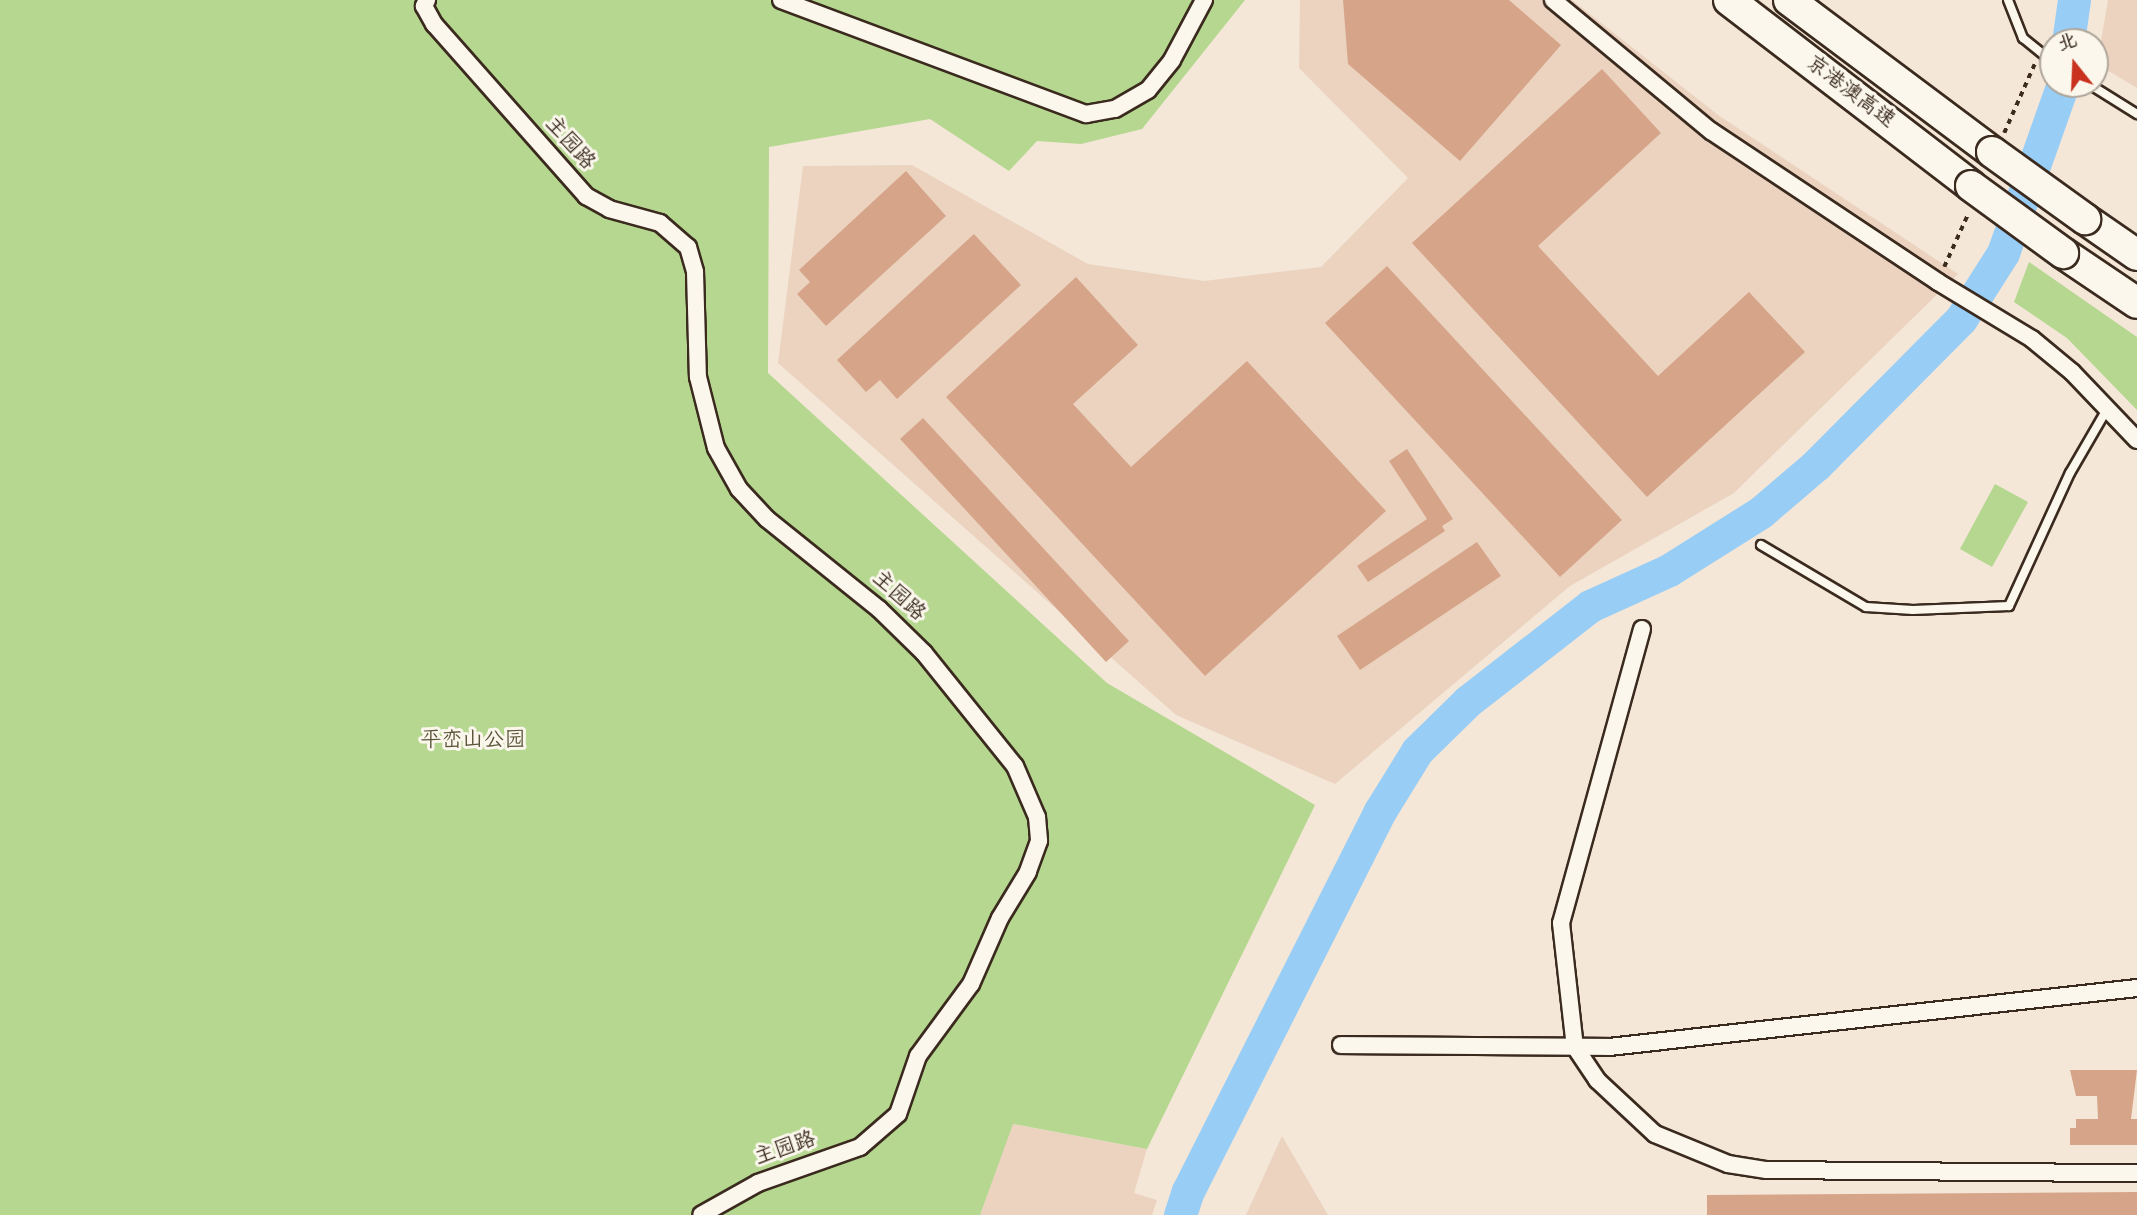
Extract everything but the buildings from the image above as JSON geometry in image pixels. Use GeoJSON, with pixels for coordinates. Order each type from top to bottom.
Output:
{"type":"FeatureCollection","features":[{"type":"Feature","properties":{"kind":"highway","name":"京港澳高速"},"geometry":{"type":"LineString","coordinates":[[1729,0],[1971,186],[2137,303]]}},
{"type":"Feature","properties":{"kind":"highway","name":"京港澳高速"},"geometry":{"type":"LineString","coordinates":[[1789,0],[2137,255]]}},
{"type":"Feature","properties":{"kind":"street","name":"主园路"},"geometry":{"type":"LineString","coordinates":[[427,0],[424,6],[434,24],[586,196],[608,209],[660,223],[688,247],[694,265],[698,377],[716,448],[738,489],[767,519],[879,609],[925,653],[1015,766],[1037,817],[1038,841],[1028,872],[1000,918],[971,984],[923,1047],[898,1114],[860,1147],[758,1183],[701,1215]]}},
{"type":"Feature","properties":{"kind":"street"},"geometry":{"type":"LineString","coordinates":[[781,0],[1086,114],[1115,109],[1148,90],[1172,60],[1204,0]]}},
{"type":"Feature","properties":{"kind":"street"},"geometry":{"type":"LineString","coordinates":[[1553,0],[1712,131],[1938,282],[2053,355],[2137,440]]}},
{"type":"Feature","properties":{"kind":"street"},"geometry":{"type":"LineString","coordinates":[[1642,629],[1561,923],[1575,1047],[1624,1110],[1678,1146],[1728,1164],[1767,1170],[2137,1173]]}},
{"type":"Feature","properties":{"kind":"street"},"geometry":{"type":"LineString","coordinates":[[1341,1045],[1609,1047],[2137,988]]}},
{"type":"Feature","properties":{"kind":"lane"},"geometry":{"type":"LineString","coordinates":[[2008,0],[2023,38],[2039,53]]}},
{"type":"Feature","properties":{"kind":"lane"},"geometry":{"type":"LineString","coordinates":[[2109,96],[2137,114]]}},
{"type":"Feature","properties":{"kind":"lane"},"geometry":{"type":"LineString","coordinates":[[1761,545],[1866,607],[1913,610],[2008,606],[2070,473],[2106,411]]}},
{"type":"Feature","properties":{"kind":"shaded area"},"geometry":{"type":"Polygon","coordinates":[[[1300,0],[1572,0],[1718,115],[1958,274],[1734,493],[1570,586],[1335,784],[1176,715],[778,363],[803,166],[912,165],[1088,264],[1204,281],[1321,267],[1408,178],[1299,68],[1300,0]]]}},
{"type":"Feature","properties":{"kind":"shaded area"},"geometry":{"type":"Polygon","coordinates":[[[2108,0],[2137,0],[2137,88],[2109,71],[2109,28],[2103,28],[2108,0]]]}},
{"type":"Feature","properties":{"kind":"shaded area"},"geometry":{"type":"Polygon","coordinates":[[[1012,1124],[1147,1149],[1134,1193],[1157,1200],[1152,1215],[980,1215],[1012,1124]]]}},
{"type":"Feature","properties":{"kind":"shaded area"},"geometry":{"type":"Polygon","coordinates":[[[1282,1136],[1328,1215],[1246,1215],[1282,1136]]]}},
{"type":"Feature","properties":{"kind":"green space","name":"平峦山公园"},"geometry":{"type":"Polygon","coordinates":[[[0,0],[1245,0],[1142,129],[1081,144],[1037,141],[1009,171],[930,119],[769,147],[768,373],[1107,683],[1315,805],[1147,1149],[1013,1124],[980,1215],[0,1215],[0,0]]]}},
{"type":"Feature","properties":{"kind":"green space"},"geometry":{"type":"Polygon","coordinates":[[[2029,262],[2137,337],[2137,410],[2067,338],[2014,302],[2029,262]]]}},
{"type":"Feature","properties":{"kind":"green space"},"geometry":{"type":"Polygon","coordinates":[[[1995,484],[2028,502],[1992,567],[1960,549],[1995,484]]]}},
{"type":"Feature","properties":{"kind":"waterway"},"geometry":{"type":"LineString","coordinates":[[2070,28],[2074,0]]}},
{"type":"Feature","properties":{"kind":"waterway"},"geometry":{"type":"LineString","coordinates":[[1180,1215],[1188,1191],[1380,811],[1417,751],[1468,701],[1590,606],[1669,570],[1761,512],[1816,465],[1961,319],[2003,253],[2058,98]]}}]}
